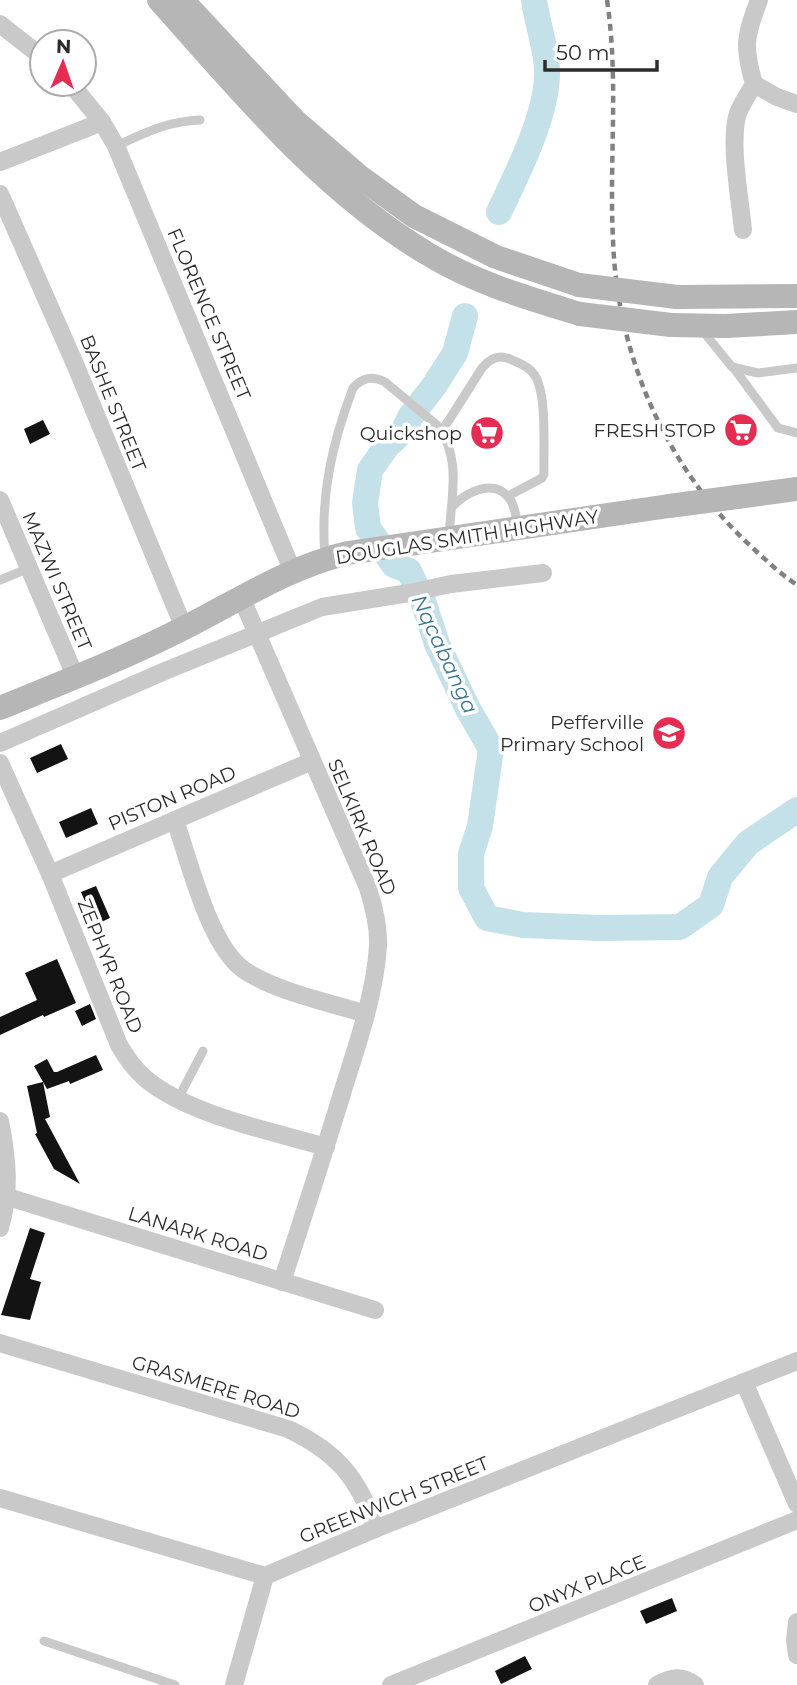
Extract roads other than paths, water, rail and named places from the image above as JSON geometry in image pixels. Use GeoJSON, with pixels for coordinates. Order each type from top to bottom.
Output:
{"type":"FeatureCollection","features":[{"type":"Feature","properties":{"kind":"main road"},"geometry":{"type":"LineString","coordinates":[[159,0],[262,101],[360,177],[414,216],[496,257],[579,285],[677,298],[797,296]]}},
{"type":"Feature","properties":{"kind":"main road"},"geometry":{"type":"LineString","coordinates":[[182,0],[321,173],[372,217],[428,254],[480,281],[580,314],[671,325],[726,327],[797,322]]}},
{"type":"Feature","properties":{"kind":"main road","name":"DOUGLAS SMITH HIGHWAY"},"geometry":{"type":"LineString","coordinates":[[0,708],[76,678],[184,628],[292,570],[325,558],[449,537],[797,489]]}},
{"type":"Feature","properties":{"kind":"street"},"geometry":{"type":"LineString","coordinates":[[743,230],[735,141],[736,124],[739,111],[754,84],[746,54],[747,36],[759,0]]}},
{"type":"Feature","properties":{"kind":"street"},"geometry":{"type":"LineString","coordinates":[[0,24],[28,46]]}},
{"type":"Feature","properties":{"kind":"street"},"geometry":{"type":"LineString","coordinates":[[754,84],[797,104]]}},
{"type":"Feature","properties":{"kind":"street","name":"FLORENCE STREET"},"geometry":{"type":"LineString","coordinates":[[83,98],[102,121],[116,146],[292,570]]}},
{"type":"Feature","properties":{"kind":"street"},"geometry":{"type":"LineString","coordinates":[[0,162],[102,121]]}},
{"type":"Feature","properties":{"kind":"street","name":"BASHE STREET"},"geometry":{"type":"LineString","coordinates":[[0,194],[75,363],[184,628]]}},
{"type":"Feature","properties":{"kind":"street","name":"MAZWI STREET"},"geometry":{"type":"LineString","coordinates":[[0,500],[76,678]]}},
{"type":"Feature","properties":{"kind":"street"},"geometry":{"type":"LineString","coordinates":[[0,743],[322,607],[451,584],[542,573]]}},
{"type":"Feature","properties":{"kind":"street","name":"SELKIRK ROAD"},"geometry":{"type":"LineString","coordinates":[[241,597],[373,906],[378,943],[366,1014],[282,1282]]}},
{"type":"Feature","properties":{"kind":"street","name":"PISTON ROAD"},"geometry":{"type":"LineString","coordinates":[[50,874],[312,761]]}},
{"type":"Feature","properties":{"kind":"street","name":"ZEPHYR ROAD"},"geometry":{"type":"LineString","coordinates":[[0,763],[50,874],[119,1045],[130,1063],[146,1079],[178,1099],[240,1122],[326,1147]]}},
{"type":"Feature","properties":{"kind":"street"},"geometry":{"type":"LineString","coordinates":[[176,820],[211,923],[227,954],[242,969],[260,979],[366,1014]]}},
{"type":"Feature","properties":{"kind":"street"},"geometry":{"type":"LineString","coordinates":[[0,1121],[7,1162],[8,1197],[0,1228]]}},
{"type":"Feature","properties":{"kind":"street","name":"LANARK ROAD"},"geometry":{"type":"LineString","coordinates":[[8,1197],[375,1310]]}},
{"type":"Feature","properties":{"kind":"street","name":"GRASMERE ROAD"},"geometry":{"type":"LineString","coordinates":[[0,1343],[288,1429],[309,1439],[335,1459],[360,1490],[375,1529]]}},
{"type":"Feature","properties":{"kind":"street","name":"GREENWICH STREET"},"geometry":{"type":"LineString","coordinates":[[265,1576],[375,1529],[797,1361]]}},
{"type":"Feature","properties":{"kind":"street"},"geometry":{"type":"LineString","coordinates":[[744,1382],[797,1504]]}},
{"type":"Feature","properties":{"kind":"street"},"geometry":{"type":"LineString","coordinates":[[0,1498],[265,1576],[234,1685]]}},
{"type":"Feature","properties":{"kind":"street","name":"ONYX PLACE"},"geometry":{"type":"LineString","coordinates":[[391,1685],[797,1520]]}},
{"type":"Feature","properties":{"kind":"street"},"geometry":{"type":"LineString","coordinates":[[797,1622],[797,1655]]}},
{"type":"Feature","properties":{"kind":"street"},"geometry":{"type":"LineString","coordinates":[[657,1685],[679,1677],[695,1685]]}},
{"type":"Feature","properties":{"kind":"lane"},"geometry":{"type":"LineString","coordinates":[[116,146],[160,125],[200,121]]}},
{"type":"Feature","properties":{"kind":"lane"},"geometry":{"type":"LineString","coordinates":[[698,325],[778,428],[797,433]]}},
{"type":"Feature","properties":{"kind":"lane"},"geometry":{"type":"LineString","coordinates":[[440,429],[490,360],[505,357],[531,370],[538,380],[541,396],[544,474],[536,482],[508,496]]}},
{"type":"Feature","properties":{"kind":"lane"},"geometry":{"type":"LineString","coordinates":[[733,367],[758,373],[797,368]]}},
{"type":"Feature","properties":{"kind":"lane"},"geometry":{"type":"LineString","coordinates":[[325,558],[323,525],[326,484],[333,449],[354,388],[360,381],[377,378],[440,429],[449,444],[454,505],[449,537]]}},
{"type":"Feature","properties":{"kind":"lane"},"geometry":{"type":"LineString","coordinates":[[454,505],[465,494],[483,488],[493,489],[508,496],[518,528]]}},
{"type":"Feature","properties":{"kind":"lane"},"geometry":{"type":"LineString","coordinates":[[0,580],[29,568]]}},
{"type":"Feature","properties":{"kind":"lane"},"geometry":{"type":"LineString","coordinates":[[178,1099],[203,1051]]}},
{"type":"Feature","properties":{"kind":"lane"},"geometry":{"type":"LineString","coordinates":[[44,1641],[175,1685]]}},
{"type":"Feature","properties":{"kind":"waterway","name":"Nqcabanga"},"geometry":{"type":"LineString","coordinates":[[499,212],[530,142],[546,86],[546,60],[534,0]]}},
{"type":"Feature","properties":{"kind":"waterway","name":"Nqcabanga"},"geometry":{"type":"LineString","coordinates":[[465,316],[455,353],[410,417],[404,430],[387,446],[370,470],[365,503],[368,528],[394,565],[409,571],[423,601],[437,644],[468,709],[491,749],[480,826],[471,854],[471,888],[487,918],[523,925],[680,927],[711,905],[720,877],[748,843],[797,810]]}},
{"type":"Feature","properties":{"kind":"railway"},"geometry":{"type":"LineString","coordinates":[[607,0],[613,90],[613,240],[617,284],[637,369],[653,410],[673,449],[697,486],[725,520],[756,551],[797,585]]}},
{"type":"Feature","properties":{"kind":"place","name":"FRESH STOP"},"geometry":{"type":"Point","coordinates":[741,430]}},
{"type":"Feature","properties":{"kind":"place","name":"Quickshop"},"geometry":{"type":"Point","coordinates":[487,433]}},
{"type":"Feature","properties":{"kind":"place","name":"Pefferville Primary School"},"geometry":{"type":"Point","coordinates":[669,733]}}]}
